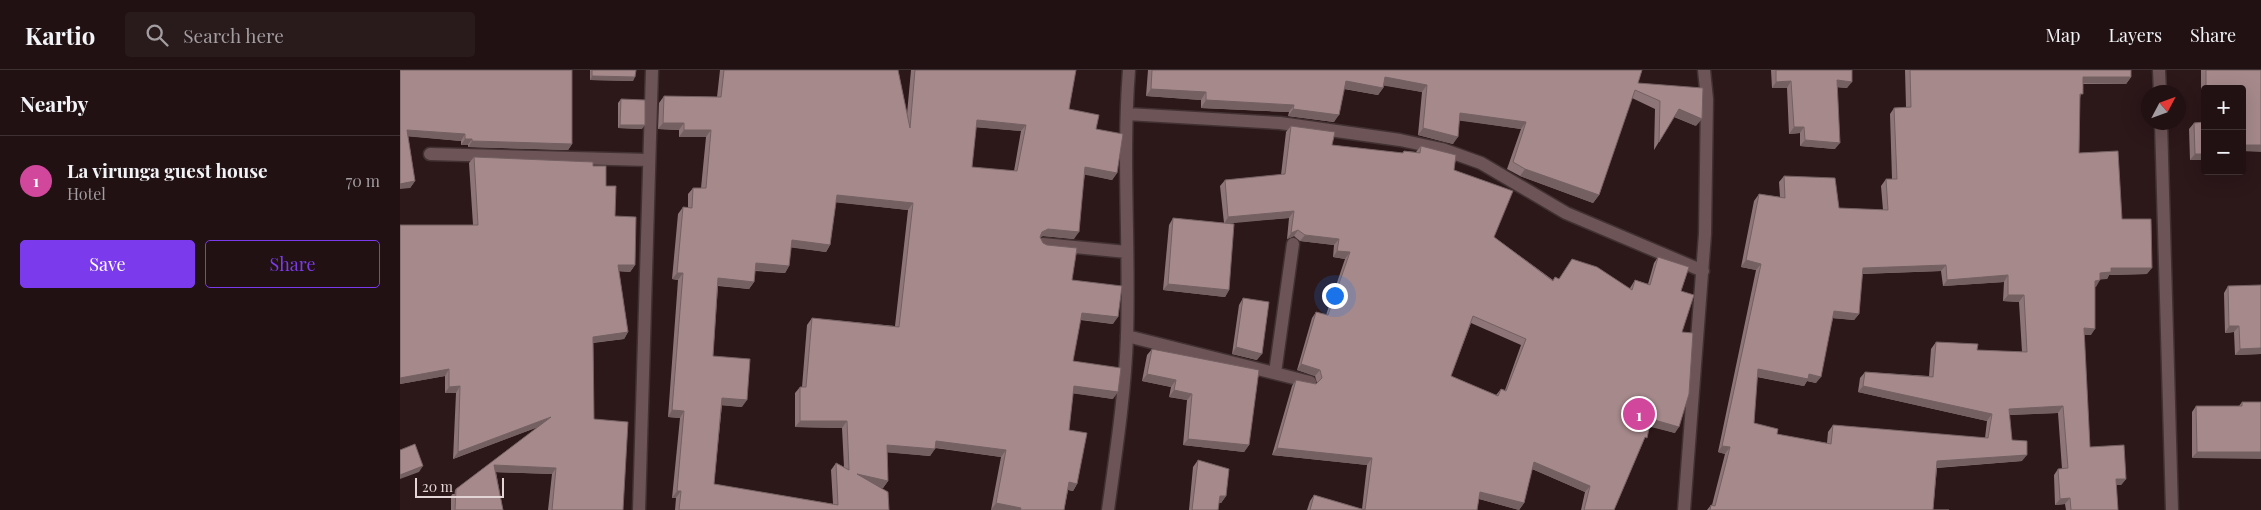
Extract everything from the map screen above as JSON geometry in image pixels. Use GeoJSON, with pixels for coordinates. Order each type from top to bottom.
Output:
{"type":"FeatureCollection","features":[{"type":"Feature","properties":{"kind":"street"},"geometry":{"type":"LineString","coordinates":[[640,510],[652,70]]}},
{"type":"Feature","properties":{"kind":"street"},"geometry":{"type":"LineString","coordinates":[[1108,510],[1121,413],[1127,336],[1127,114],[1129,70]]}},
{"type":"Feature","properties":{"kind":"street"},"geometry":{"type":"LineString","coordinates":[[1684,510],[1703,271],[1707,153],[1707,99],[1704,70]]}},
{"type":"Feature","properties":{"kind":"street"},"geometry":{"type":"LineString","coordinates":[[2159,70],[2160,85]]}},
{"type":"Feature","properties":{"kind":"street"},"geometry":{"type":"LineString","coordinates":[[1127,114],[1280,123],[1400,140],[1442,149],[1481,163],[1566,213],[1703,271]]}},
{"type":"Feature","properties":{"kind":"street"},"geometry":{"type":"LineString","coordinates":[[2161,130],[2172,510]]}},
{"type":"Feature","properties":{"kind":"street"},"geometry":{"type":"LineString","coordinates":[[430,154],[649,160]]}},
{"type":"Feature","properties":{"kind":"street"},"geometry":{"type":"LineString","coordinates":[[1043,244],[1127,252]]}},
{"type":"Feature","properties":{"kind":"street"},"geometry":{"type":"LineString","coordinates":[[1275,373],[1293,244]]}},
{"type":"Feature","properties":{"kind":"street"},"geometry":{"type":"LineString","coordinates":[[1127,336],[1310,382]]}},
{"type":"Feature","properties":{"kind":"building"},"geometry":{"type":"Polygon","coordinates":[[[400,70],[572,70],[572,144],[472,141],[472,139],[465,139],[465,134],[407,130],[415,181],[400,184],[400,70]]]}},
{"type":"Feature","properties":{"kind":"building"},"geometry":{"type":"Polygon","coordinates":[[[592,70],[636,70],[635,77],[592,76],[592,70]]]}},
{"type":"Feature","properties":{"kind":"building"},"geometry":{"type":"Polygon","coordinates":[[[724,70],[898,70],[910,128],[915,70],[1076,70],[1069,109],[1099,115],[1096,129],[1123,134],[1117,173],[1085,167],[1079,232],[1048,229],[1042,232],[1040,237],[1043,243],[1047,245],[1077,248],[1072,280],[1122,286],[1118,317],[1082,313],[1073,361],[1121,368],[1118,392],[1074,386],[1069,430],[1087,433],[1077,484],[1069,482],[1064,510],[1020,510],[1021,508],[996,503],[1006,450],[936,441],[935,449],[887,445],[888,481],[857,474],[888,492],[889,510],[679,510],[681,491],[677,491],[684,411],[672,410],[683,273],[677,273],[683,207],[692,208],[693,188],[706,188],[711,130],[684,130],[684,123],[663,123],[664,96],[721,97],[724,70]],[[977,120],[972,167],[1017,171],[1026,125],[977,120]],[[837,195],[830,245],[792,240],[789,266],[756,263],[754,282],[718,278],[713,356],[750,359],[747,400],[722,398],[714,484],[838,505],[836,463],[849,470],[847,421],[800,421],[800,387],[806,387],[812,318],[899,327],[913,203],[837,195]]]}},
{"type":"Feature","properties":{"kind":"building"},"geometry":{"type":"Polygon","coordinates":[[[1152,70],[1642,70],[1638,83],[1703,88],[1702,119],[1679,109],[1659,142],[1660,101],[1635,90],[1599,195],[1525,169],[1513,162],[1526,122],[1460,113],[1458,137],[1423,128],[1427,85],[1385,77],[1383,88],[1346,81],[1339,115],[1293,109],[1294,105],[1206,100],[1206,92],[1151,89],[1152,70]]]}},
{"type":"Feature","properties":{"kind":"building"},"geometry":{"type":"Polygon","coordinates":[[[1776,70],[1852,70],[1852,82],[1837,80],[1840,143],[1805,140],[1804,127],[1794,127],[1791,81],[1776,82],[1776,70]]]}},
{"type":"Feature","properties":{"kind":"building"},"geometry":{"type":"Polygon","coordinates":[[[1910,70],[2131,70],[2131,77],[2083,77],[2083,94],[2080,94],[2079,153],[2118,151],[2122,219],[2151,219],[2152,268],[2111,268],[2111,272],[2100,273],[2100,280],[2095,281],[2095,329],[2084,328],[2090,447],[2124,445],[2126,479],[2116,479],[2118,510],[2071,510],[2070,498],[2060,499],[2058,469],[2068,468],[2063,406],[2009,409],[2012,440],[2027,441],[2027,455],[1937,461],[1933,510],[1710,510],[1711,505],[1715,506],[1730,447],[1722,446],[1761,264],[1746,260],[1759,194],[1785,198],[1784,176],[1835,178],[1839,208],[1888,210],[1886,179],[1897,179],[1894,108],[1911,107],[1910,70]],[[1946,265],[1863,268],[1859,314],[1834,311],[1821,377],[1809,374],[1808,379],[1758,369],[1754,423],[1778,429],[1777,434],[1831,444],[1833,425],[1988,438],[1992,414],[1863,386],[1865,372],[1933,377],[1936,342],[1978,344],[1977,350],[2027,352],[2024,295],[2008,295],[2008,275],[1947,280],[1946,265]]]}},
{"type":"Feature","properties":{"kind":"building"},"geometry":{"type":"Polygon","coordinates":[[[2206,70],[2261,70],[2261,145],[2246,145],[2246,85],[2206,85],[2206,70]]]}},
{"type":"Feature","properties":{"kind":"building"},"geometry":{"type":"Polygon","coordinates":[[[621,99],[645,100],[645,125],[620,125],[621,99]]]}},
{"type":"Feature","properties":{"kind":"building"},"geometry":{"type":"Polygon","coordinates":[[[2201,122],[2201,154],[2195,154],[2194,123],[2201,122]]]}},
{"type":"Feature","properties":{"kind":"building"},"geometry":{"type":"Polygon","coordinates":[[[1291,126],[1335,132],[1332,145],[1403,153],[1404,151],[1420,153],[1421,146],[1456,155],[1454,170],[1513,191],[1494,237],[1553,281],[1555,277],[1559,279],[1572,259],[1597,267],[1632,290],[1635,280],[1650,285],[1658,257],[1689,267],[1681,291],[1694,295],[1682,332],[1693,333],[1689,394],[1679,427],[1651,419],[1647,438],[1645,437],[1614,510],[1584,510],[1590,486],[1534,462],[1524,503],[1480,492],[1477,510],[1365,510],[1372,458],[1277,448],[1296,380],[1316,384],[1322,378],[1320,370],[1301,364],[1316,312],[1328,315],[1350,252],[1337,251],[1339,239],[1305,235],[1298,230],[1291,233],[1294,211],[1228,217],[1225,180],[1285,174],[1291,126]],[[1473,316],[1451,376],[1498,396],[1501,389],[1506,391],[1526,339],[1473,316]]]}},
{"type":"Feature","properties":{"kind":"building"},"geometry":{"type":"Polygon","coordinates":[[[474,157],[593,162],[593,166],[606,166],[606,186],[616,186],[615,216],[636,217],[635,265],[618,265],[628,332],[593,337],[594,419],[628,422],[623,510],[552,510],[556,468],[494,465],[503,510],[455,510],[456,489],[551,417],[458,452],[460,386],[449,387],[449,369],[400,378],[400,225],[478,225],[474,157]]]}},
{"type":"Feature","properties":{"kind":"building"},"geometry":{"type":"Polygon","coordinates":[[[1173,218],[1234,224],[1229,290],[1168,284],[1173,218]]]}},
{"type":"Feature","properties":{"kind":"building"},"geometry":{"type":"Polygon","coordinates":[[[2261,285],[2261,348],[2240,349],[2239,326],[2229,326],[2228,286],[2261,285]]]}},
{"type":"Feature","properties":{"kind":"building"},"geometry":{"type":"Polygon","coordinates":[[[1243,298],[1269,302],[1262,354],[1236,347],[1243,298]]]}},
{"type":"Feature","properties":{"kind":"building"},"geometry":{"type":"Polygon","coordinates":[[[1152,349],[1259,370],[1249,445],[1188,439],[1192,394],[1174,390],[1176,380],[1147,374],[1152,349]]]}},
{"type":"Feature","properties":{"kind":"building"},"geometry":{"type":"Polygon","coordinates":[[[2242,402],[2261,402],[2261,452],[2197,452],[2196,406],[2242,406],[2242,402]]]}},
{"type":"Feature","properties":{"kind":"building"},"geometry":{"type":"Polygon","coordinates":[[[415,444],[423,466],[400,475],[400,450],[415,444]]]}},
{"type":"Feature","properties":{"kind":"building"},"geometry":{"type":"Polygon","coordinates":[[[1198,460],[1229,469],[1226,496],[1220,496],[1218,510],[1192,510],[1198,460]]]}},
{"type":"Feature","properties":{"kind":"building"},"geometry":{"type":"Polygon","coordinates":[[[1314,495],[1365,510],[1310,510],[1314,495]]]}},
{"type":"Feature","properties":{"kind":"place","name":"La virunga guest house"},"geometry":{"type":"Point","coordinates":[1639,414]}}]}
